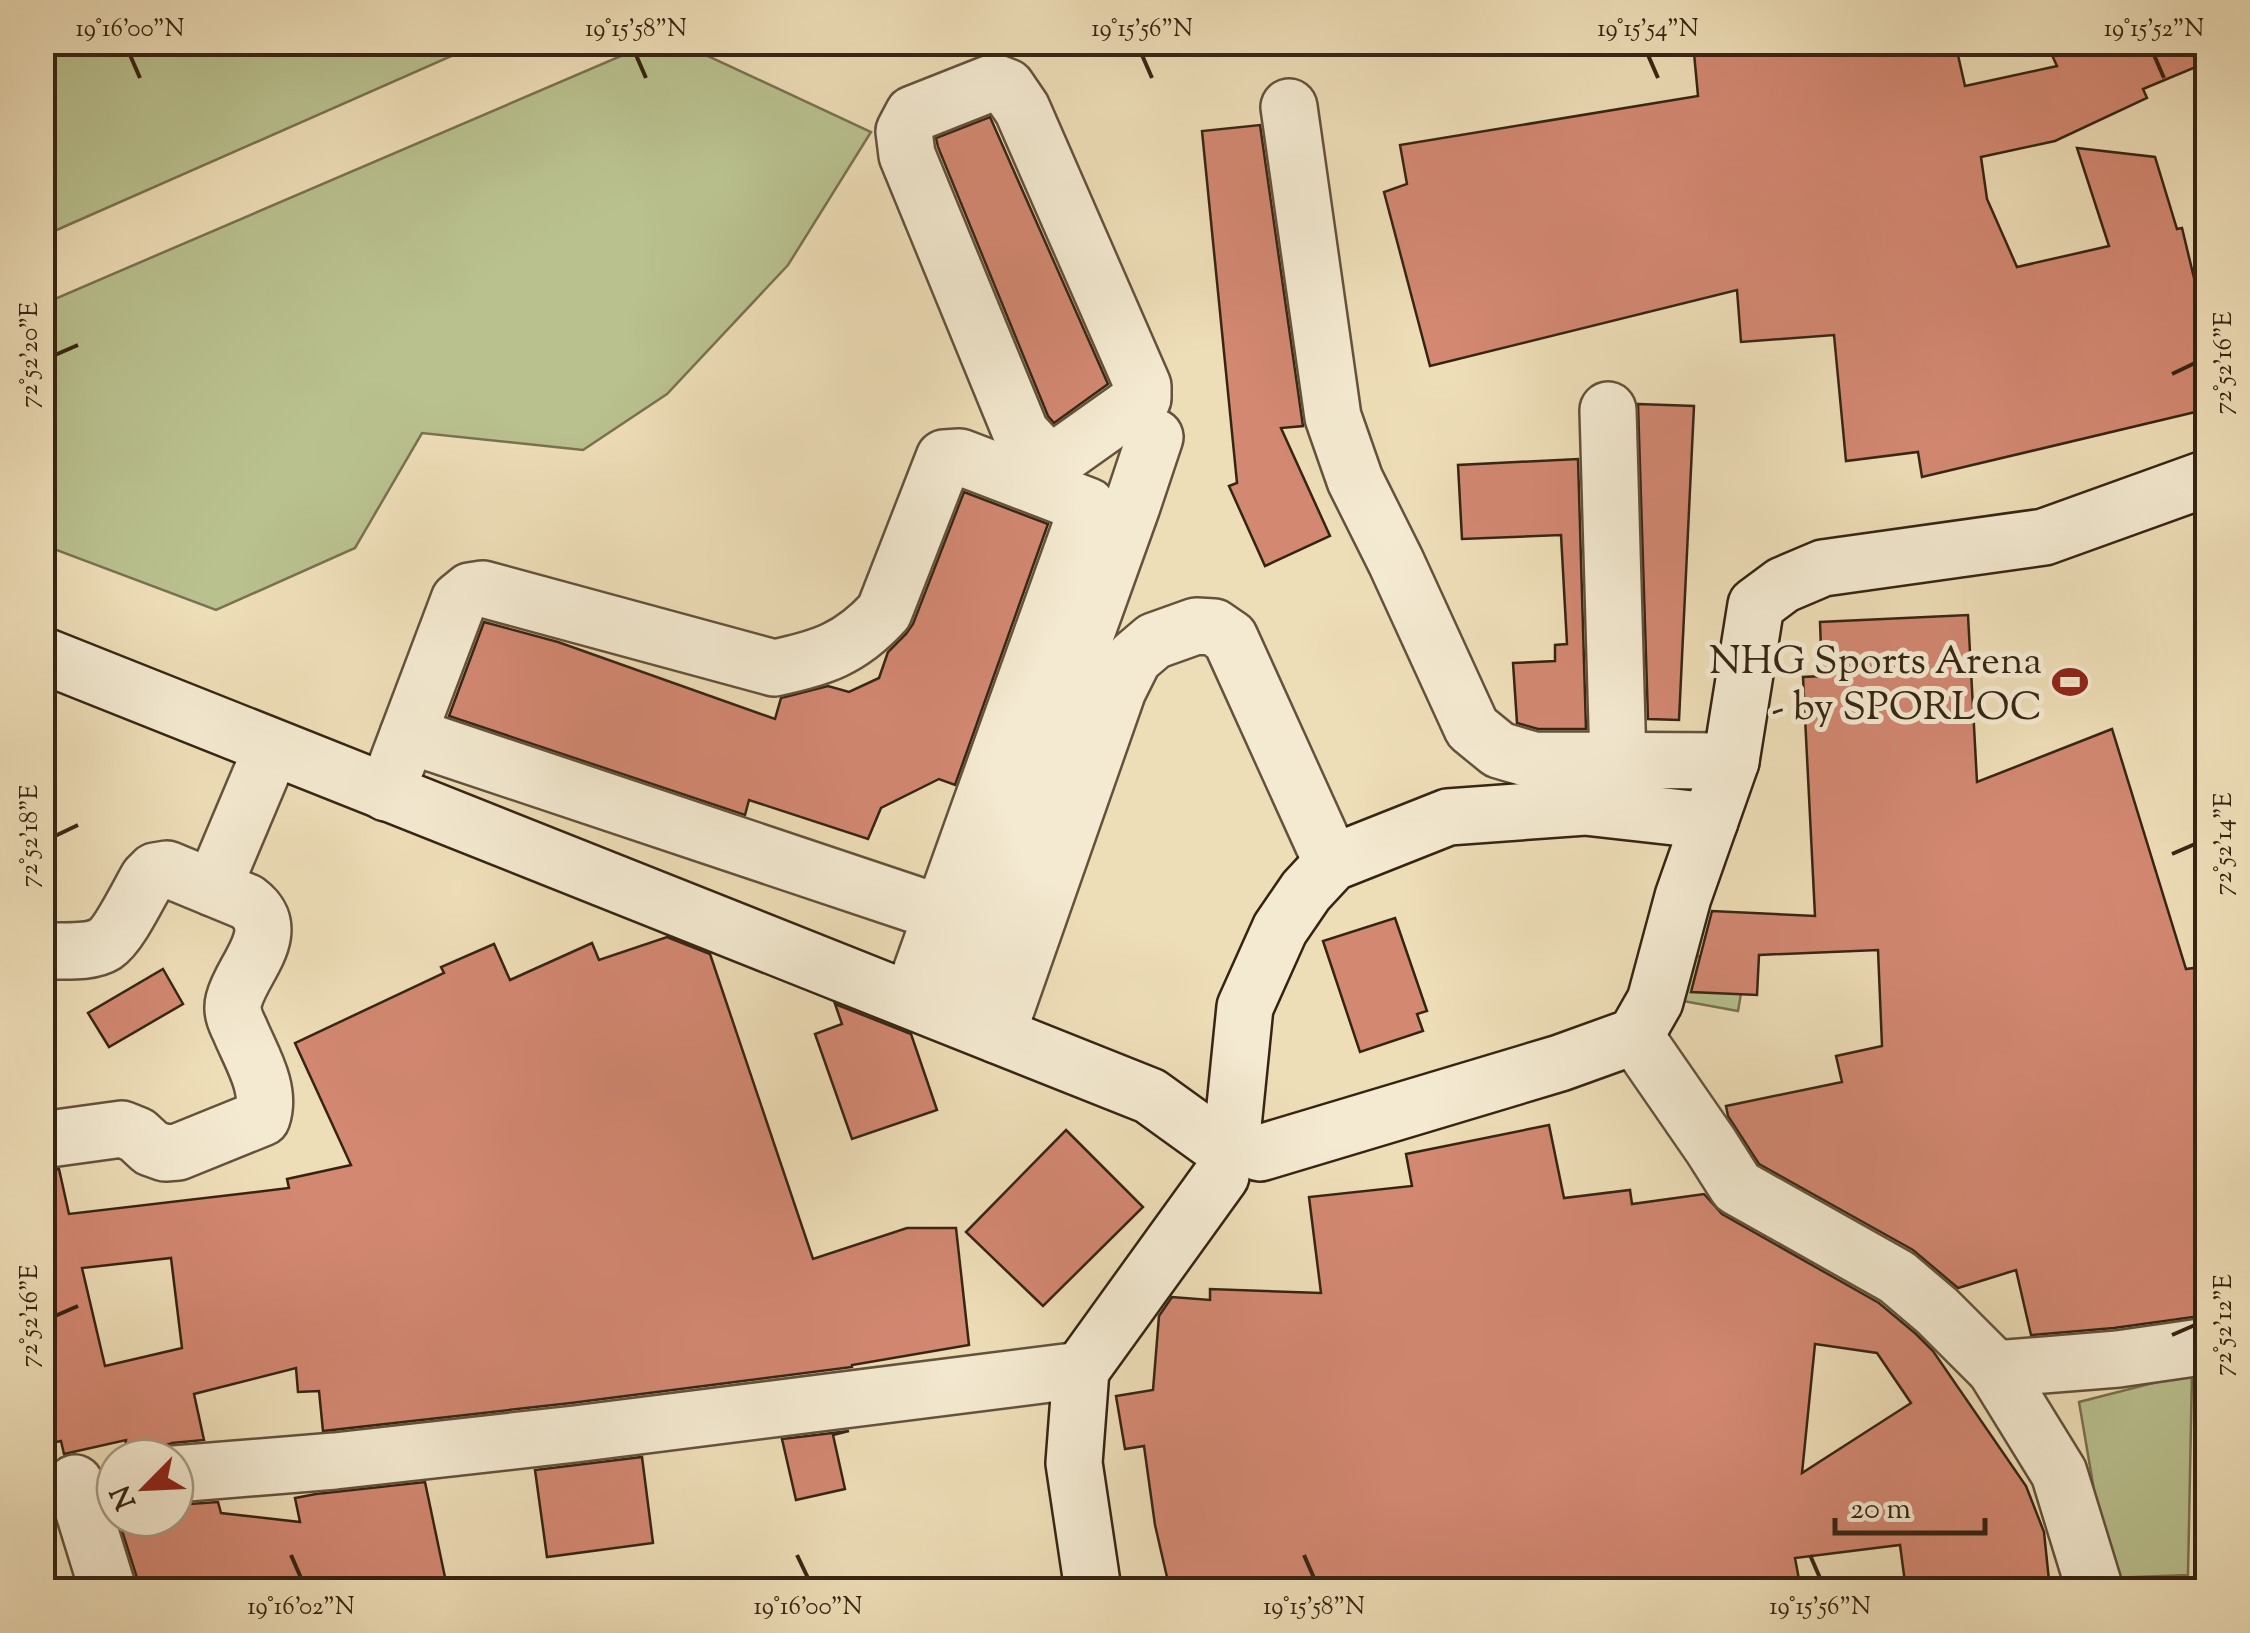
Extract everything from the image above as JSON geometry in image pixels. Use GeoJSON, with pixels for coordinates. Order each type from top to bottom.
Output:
{"type":"FeatureCollection","features":[{"type":"Feature","properties":{"kind":"street"},"geometry":{"type":"LineString","coordinates":[[1050,464],[1143,398],[1143,386],[1022,109],[1007,87],[994,82],[914,114],[904,131],[908,156],[1021,433],[1050,464],[1115,511]]}},
{"type":"Feature","properties":{"kind":"street"},"geometry":{"type":"LineString","coordinates":[[1289,106],[1333,417],[1355,480],[1472,728],[1499,750],[1533,760],[1731,761]]}},
{"type":"Feature","properties":{"kind":"street"},"geometry":{"type":"LineString","coordinates":[[1608,410],[1618,761]]}},
{"type":"Feature","properties":{"kind":"street"},"geometry":{"type":"LineString","coordinates":[[952,1017],[998,819],[1115,511],[1154,436]]}},
{"type":"Feature","properties":{"kind":"street"},"geometry":{"type":"LineString","coordinates":[[386,794],[459,600],[470,591],[483,589],[774,668],[821,658],[850,642],[884,612],[944,458],[960,458],[1115,511]]}},
{"type":"Feature","properties":{"kind":"street"},"geometry":{"type":"LineString","coordinates":[[42,655],[1150,1096],[1231,1149],[1560,1064],[1635,1036],[1655,1001],[1683,897],[1731,761],[1756,606],[1783,585],[1823,568],[2044,537],[2208,478]]}},
{"type":"Feature","properties":{"kind":"street"},"geometry":{"type":"LineString","coordinates":[[952,1017],[1096,680],[1115,511]]}},
{"type":"Feature","properties":{"kind":"street"},"geometry":{"type":"LineString","coordinates":[[952,1017],[943,914],[998,819],[1096,680],[1154,641],[1180,630],[1214,626],[1230,638],[1332,863]]}},
{"type":"Feature","properties":{"kind":"street"},"geometry":{"type":"LineString","coordinates":[[408,735],[943,914]]}},
{"type":"Feature","properties":{"kind":"street"},"geometry":{"type":"LineString","coordinates":[[213,888],[272,748]]}},
{"type":"Feature","properties":{"kind":"street"},"geometry":{"type":"LineString","coordinates":[[1093,1590],[1074,1463],[1081,1370],[1231,1149],[1245,1007],[1280,929],[1306,891],[1332,863],[1448,817],[1585,807],[1710,821]]}},
{"type":"Feature","properties":{"kind":"street"},"geometry":{"type":"LineString","coordinates":[[42,952],[105,944],[156,871],[166,870],[247,902],[256,909],[262,929],[260,945],[234,1000],[233,1015],[265,1091],[266,1106],[262,1118],[178,1152],[164,1153],[151,1148],[137,1135],[122,1129],[42,1140]]}},
{"type":"Feature","properties":{"kind":"street"},"geometry":{"type":"LineString","coordinates":[[1635,1036],[1736,1187],[1897,1278],[1937,1310],[1995,1369],[2059,1473],[2095,1590]]}},
{"type":"Feature","properties":{"kind":"street"},"geometry":{"type":"LineString","coordinates":[[1995,1369],[2118,1359],[2208,1346]]}},
{"type":"Feature","properties":{"kind":"street"},"geometry":{"type":"LineString","coordinates":[[195,1473],[336,1462],[1081,1370]]}},
{"type":"Feature","properties":{"kind":"street"},"geometry":{"type":"LineString","coordinates":[[77,1482],[108,1590]]}},
{"type":"Feature","properties":{"kind":"green space"},"geometry":{"type":"Polygon","coordinates":[[[43,42],[481,42],[481,43],[43,236],[43,42]]]}},
{"type":"Feature","properties":{"kind":"green space"},"geometry":{"type":"Polygon","coordinates":[[[651,43],[680,43],[871,132],[788,265],[667,394],[583,450],[422,433],[355,548],[216,610],[43,545],[43,304],[651,43]]]}},
{"type":"Feature","properties":{"kind":"green space"},"geometry":{"type":"Polygon","coordinates":[[[1691,955],[1746,964],[1738,1011],[1683,1001],[1691,955]]]}},
{"type":"Feature","properties":{"kind":"green space"},"geometry":{"type":"Polygon","coordinates":[[[2192,1373],[2188,1575],[2109,1578],[2079,1402],[2192,1373]]]}},
{"type":"Feature","properties":{"kind":"building"},"geometry":{"type":"Polygon","coordinates":[[[1693,42],[1955,42],[1965,86],[2057,66],[2046,42],[2208,42],[2208,62],[2143,89],[2147,98],[2055,141],[1981,157],[1987,199],[2017,267],[2109,246],[2077,148],[2155,157],[2177,229],[2182,228],[2208,336],[2208,409],[1922,477],[1918,452],[1846,461],[1834,335],[1741,342],[1737,290],[1430,366],[1384,192],[1407,184],[1400,145],[1698,96],[1693,42]]]}},
{"type":"Feature","properties":{"kind":"building"},"geometry":{"type":"Polygon","coordinates":[[[990,117],[1108,384],[1054,423],[936,138],[990,117]]]}},
{"type":"Feature","properties":{"kind":"building"},"geometry":{"type":"Polygon","coordinates":[[[1260,125],[1303,426],[1281,428],[1330,536],[1265,566],[1229,486],[1237,483],[1202,131],[1260,125]]]}},
{"type":"Feature","properties":{"kind":"building"},"geometry":{"type":"Polygon","coordinates":[[[1638,404],[1694,406],[1679,720],[1648,719],[1638,404]]]}},
{"type":"Feature","properties":{"kind":"building"},"geometry":{"type":"Polygon","coordinates":[[[1578,459],[1586,729],[1538,729],[1517,723],[1513,663],[1555,661],[1555,645],[1567,644],[1561,535],[1462,539],[1458,465],[1578,459]]]}},
{"type":"Feature","properties":{"kind":"building"},"geometry":{"type":"Polygon","coordinates":[[[964,492],[1048,524],[955,785],[939,779],[881,808],[868,839],[749,800],[745,815],[449,716],[484,622],[558,642],[775,719],[781,698],[828,686],[849,692],[879,678],[888,652],[913,624],[964,492]]]}},
{"type":"Feature","properties":{"kind":"building"},"geometry":{"type":"Polygon","coordinates":[[[1968,615],[1977,782],[2112,729],[2186,969],[2208,966],[2208,1315],[2031,1335],[2016,1270],[1958,1288],[1913,1250],[1759,1164],[1728,1116],[1726,1106],[1842,1082],[1836,1056],[1882,1046],[1878,950],[1759,955],[1757,995],[1691,992],[1712,911],[1815,916],[1803,677],[1822,676],[1820,622],[1968,615]]]}},
{"type":"Feature","properties":{"kind":"building"},"geometry":{"type":"Polygon","coordinates":[[[1395,918],[1427,1011],[1417,1014],[1423,1031],[1360,1052],[1323,941],[1395,918]]]}},
{"type":"Feature","properties":{"kind":"building"},"geometry":{"type":"Polygon","coordinates":[[[667,937],[710,954],[813,1259],[907,1228],[956,1228],[969,1345],[852,1367],[323,1431],[319,1391],[298,1392],[296,1368],[194,1394],[204,1440],[95,1438],[95,1447],[64,1454],[61,1441],[42,1445],[42,1171],[59,1169],[69,1214],[289,1188],[287,1179],[351,1165],[295,1043],[444,973],[441,967],[494,944],[510,980],[592,943],[599,960],[667,937]],[[171,1258],[82,1268],[105,1366],[182,1348],[171,1258]]]}},
{"type":"Feature","properties":{"kind":"building"},"geometry":{"type":"Polygon","coordinates":[[[163,969],[183,1004],[109,1047],[88,1013],[163,969]]]}},
{"type":"Feature","properties":{"kind":"building"},"geometry":{"type":"Polygon","coordinates":[[[835,1004],[911,1034],[937,1110],[852,1139],[815,1034],[842,1024],[835,1004]]]}},
{"type":"Feature","properties":{"kind":"building"},"geometry":{"type":"Polygon","coordinates":[[[1549,1125],[1564,1198],[1630,1190],[1632,1204],[1704,1194],[1722,1214],[1879,1303],[1933,1351],[2026,1486],[2044,1532],[2050,1590],[1906,1590],[1900,1545],[1795,1558],[1801,1590],[1263,1590],[1260,1579],[1205,1590],[1170,1590],[1155,1525],[1144,1446],[1125,1449],[1116,1396],[1153,1390],[1159,1316],[1172,1297],[1210,1300],[1210,1289],[1321,1293],[1309,1197],[1412,1186],[1406,1154],[1549,1125]],[[1815,1344],[1802,1473],[1911,1403],[1877,1353],[1815,1344]]]}},
{"type":"Feature","properties":{"kind":"building"},"geometry":{"type":"Polygon","coordinates":[[[1066,1130],[1143,1207],[1043,1306],[966,1232],[1066,1130]]]}},
{"type":"Feature","properties":{"kind":"building"},"geometry":{"type":"Polygon","coordinates":[[[849,1431],[833,1435],[845,1489],[796,1500],[782,1439],[849,1431]]]}},
{"type":"Feature","properties":{"kind":"building"},"geometry":{"type":"Polygon","coordinates":[[[642,1457],[653,1543],[547,1557],[535,1470],[642,1457]]]}},
{"type":"Feature","properties":{"kind":"building"},"geometry":{"type":"Polygon","coordinates":[[[425,1482],[446,1582],[405,1590],[138,1590],[124,1538],[195,1538],[195,1504],[218,1502],[221,1513],[300,1522],[295,1498],[425,1482]]]}},
{"type":"Feature","properties":{"kind":"place","name":"NHG Sports Arena - by SPORLOC"},"geometry":{"type":"Point","coordinates":[2070,682]}}]}
